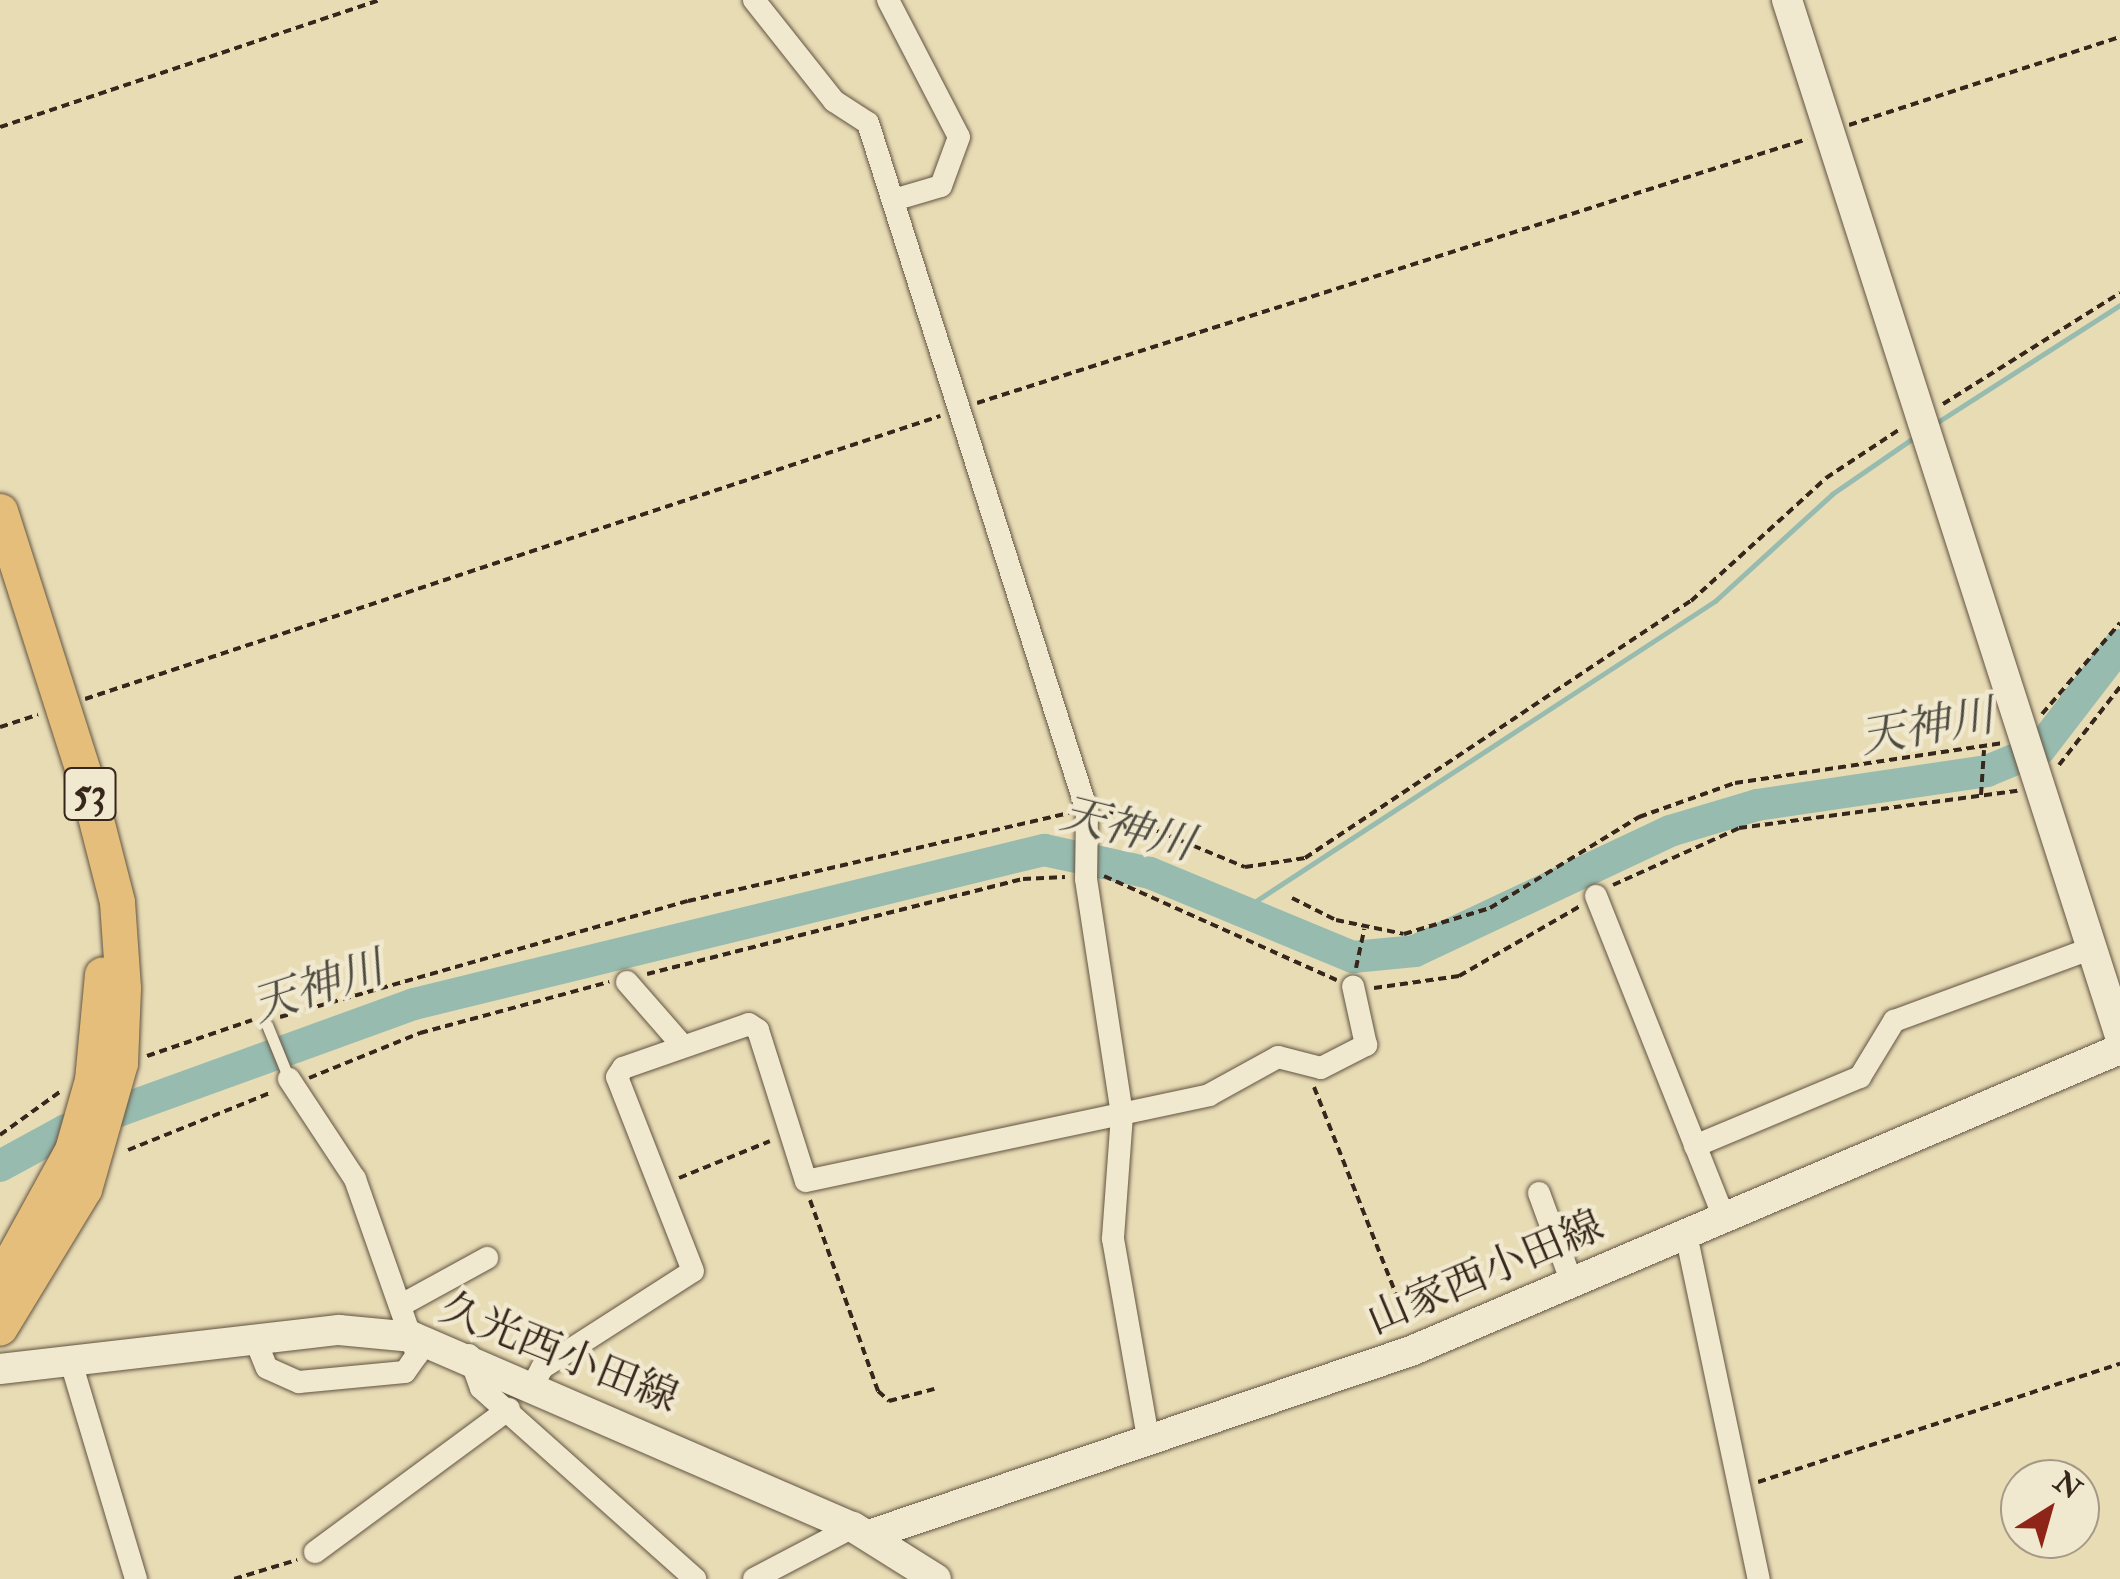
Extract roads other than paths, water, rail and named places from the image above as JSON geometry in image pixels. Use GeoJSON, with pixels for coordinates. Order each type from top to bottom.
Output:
{"type":"FeatureCollection","features":[{"type":"Feature","properties":{"kind":"main road"},"geometry":{"type":"LineString","coordinates":[[1787,0],[2120,1036]]}},
{"type":"Feature","properties":{"kind":"main road","name":"53"},"geometry":{"type":"LineString","coordinates":[[0,512],[53,710]]}},
{"type":"Feature","properties":{"kind":"main road","name":"53"},"geometry":{"type":"LineString","coordinates":[[0,580],[53,710],[118,902],[103,1083],[67,1194],[0,1326]]}},
{"type":"Feature","properties":{"kind":"main road","name":"山家西小田線"},"geometry":{"type":"LineString","coordinates":[[861,1531],[1148,1437],[1272,1405],[1418,1348],[2120,1049]]}},
{"type":"Feature","properties":{"kind":"main road","name":"53"},"geometry":{"type":"LineString","coordinates":[[0,1281],[67,1194]]}},
{"type":"Feature","properties":{"kind":"main road","name":"久光西小田線"},"geometry":{"type":"LineString","coordinates":[[0,1369],[339,1330],[413,1337],[469,1355],[534,1383],[861,1531],[936,1579]]}},
{"type":"Feature","properties":{"kind":"street"},"geometry":{"type":"LineString","coordinates":[[754,0],[834,100],[868,123],[898,199],[965,407],[1086,819],[1087,875],[1122,1115],[1113,1239],[1148,1437]]}},
{"type":"Feature","properties":{"kind":"street"},"geometry":{"type":"LineString","coordinates":[[888,0],[959,137],[941,186],[898,199]]}},
{"type":"Feature","properties":{"kind":"street"},"geometry":{"type":"LineString","coordinates":[[1596,896],[1724,1218]]}},
{"type":"Feature","properties":{"kind":"street"},"geometry":{"type":"LineString","coordinates":[[1695,1146],[1860,1077],[1894,1022],[2092,948]]}},
{"type":"Feature","properties":{"kind":"street"},"geometry":{"type":"LineString","coordinates":[[626,982],[680,1044]]}},
{"type":"Feature","properties":{"kind":"street"},"geometry":{"type":"LineString","coordinates":[[534,1383],[542,1368],[688,1279],[617,1077],[680,1044],[748,1024],[758,1030],[806,1181],[1210,1094],[1278,1057],[1309,1068],[1366,1044],[1353,986]]}},
{"type":"Feature","properties":{"kind":"street"},"geometry":{"type":"LineString","coordinates":[[255,1339],[267,1368],[299,1382],[405,1372],[417,1355],[403,1304],[356,1179],[290,1083]]}},
{"type":"Feature","properties":{"kind":"street"},"geometry":{"type":"LineString","coordinates":[[1539,1194],[1572,1283]]}},
{"type":"Feature","properties":{"kind":"street"},"geometry":{"type":"LineString","coordinates":[[1686,1234],[1759,1579]]}},
{"type":"Feature","properties":{"kind":"street"},"geometry":{"type":"LineString","coordinates":[[403,1304],[487,1258]]}},
{"type":"Feature","properties":{"kind":"street"},"geometry":{"type":"LineString","coordinates":[[469,1355],[475,1379],[696,1579]]}},
{"type":"Feature","properties":{"kind":"street"},"geometry":{"type":"LineString","coordinates":[[70,1359],[136,1579]]}},
{"type":"Feature","properties":{"kind":"street"},"geometry":{"type":"LineString","coordinates":[[315,1552],[509,1410]]}},
{"type":"Feature","properties":{"kind":"street"},"geometry":{"type":"LineString","coordinates":[[754,1579],[861,1531]]}},
{"type":"Feature","properties":{"kind":"lane"},"geometry":{"type":"LineString","coordinates":[[266,1026],[290,1083]]}},
{"type":"Feature","properties":{"kind":"waterway"},"geometry":{"type":"LineString","coordinates":[[1933,425],[2120,305]]}},
{"type":"Feature","properties":{"kind":"waterway"},"geometry":{"type":"LineString","coordinates":[[1239,912],[1715,601],[1832,494],[1916,436]]}},
{"type":"Feature","properties":{"kind":"waterway","name":"天神川"},"geometry":{"type":"LineString","coordinates":[[0,1166],[66,1130],[414,1004],[1044,850],[1150,873],[1353,957],[1415,951],[1670,831],[1757,805],[1987,771],[2040,749],[2120,645]]}}]}
